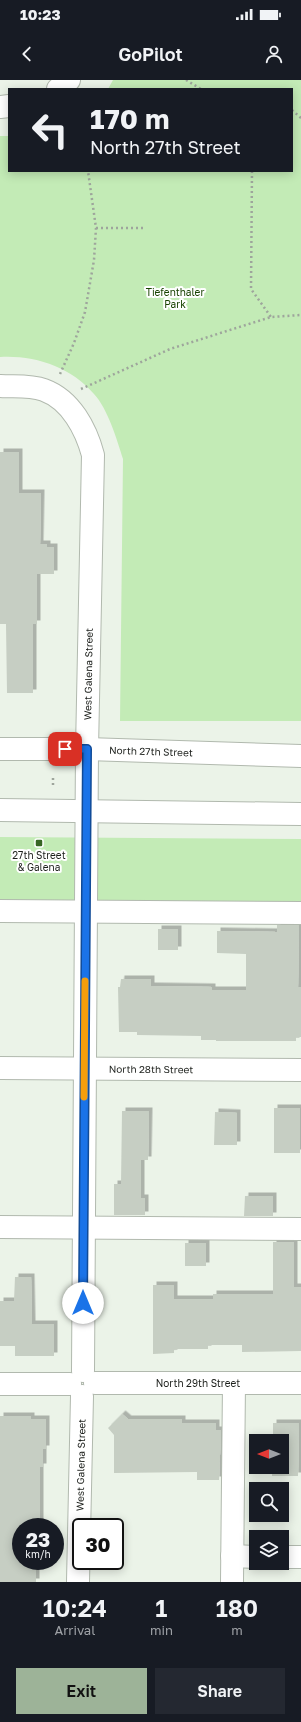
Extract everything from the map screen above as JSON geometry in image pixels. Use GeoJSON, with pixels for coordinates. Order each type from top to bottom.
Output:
{"type":"FeatureCollection","features":[{"type":"Feature","properties":{"kind":"street"},"geometry":{"type":"LineString","coordinates":[[59,88],[69,80]]}},
{"type":"Feature","properties":{"kind":"street"},"geometry":{"type":"LineString","coordinates":[[0,386],[43,390],[57,397]]}},
{"type":"Feature","properties":{"kind":"street","name":"West Galena Street"},"geometry":{"type":"LineString","coordinates":[[57,397],[70,409],[82,426],[89,440],[93,455],[87,749],[84,1228],[78,1582]]}},
{"type":"Feature","properties":{"kind":"street","name":"North 27th Street"},"geometry":{"type":"LineString","coordinates":[[0,748],[87,749],[301,756]]}},
{"type":"Feature","properties":{"kind":"street"},"geometry":{"type":"LineString","coordinates":[[0,810],[301,814]]}},
{"type":"Feature","properties":{"kind":"street"},"geometry":{"type":"LineString","coordinates":[[0,911],[301,913]]}},
{"type":"Feature","properties":{"kind":"street","name":"North 28th Street"},"geometry":{"type":"LineString","coordinates":[[0,1068],[301,1070]]}},
{"type":"Feature","properties":{"kind":"street"},"geometry":{"type":"LineString","coordinates":[[0,1227],[301,1229]]}},
{"type":"Feature","properties":{"kind":"street"},"geometry":{"type":"LineString","coordinates":[[232,1582],[234,1383]]}},
{"type":"Feature","properties":{"kind":"street","name":"North 29th Street"},"geometry":{"type":"LineString","coordinates":[[0,1384],[301,1383]]}},
{"type":"Feature","properties":{"kind":"street"},"geometry":{"type":"LineString","coordinates":[[232,1556],[249,1557]]}},
{"type":"Feature","properties":{"kind":"street"},"geometry":{"type":"LineString","coordinates":[[289,1557],[301,1557]]}},
{"type":"Feature","properties":{"kind":"path"},"geometry":{"type":"LineString","coordinates":[[185,80],[199,88]]}},
{"type":"Feature","properties":{"kind":"path"},"geometry":{"type":"LineString","coordinates":[[293,111],[301,118]]}},
{"type":"Feature","properties":{"kind":"path"},"geometry":{"type":"LineString","coordinates":[[88,172],[96,228],[94,260],[85,312],[74,343],[60,371],[57,397],[78,390],[170,349],[271,317],[301,315]]}},
{"type":"Feature","properties":{"kind":"path"},"geometry":{"type":"LineString","coordinates":[[252,172],[251,289],[271,317]]}},
{"type":"Feature","properties":{"kind":"path"},"geometry":{"type":"LineString","coordinates":[[96,228],[144,228]]}},
{"type":"Feature","properties":{"kind":"path"},"geometry":{"type":"LineString","coordinates":[[53,778],[53,786]]}},
{"type":"Feature","properties":{"kind":"green space","name":"Tiefenthaler Park"},"geometry":{"type":"Polygon","coordinates":[[[113,80],[301,80],[301,721],[120,721],[123,459],[118,443],[112,425],[99,400],[75,377],[52,365],[39,361],[26,358],[0,357],[0,136],[8,136],[8,172],[293,172],[293,88],[109,88],[113,80]]]}},
{"type":"Feature","properties":{"kind":"green space"},"geometry":{"type":"Polygon","coordinates":[[[0,837],[301,839],[301,905],[0,904],[0,837]]]}},
{"type":"Feature","properties":{"kind":"building"},"geometry":{"type":"Polygon","coordinates":[[[0,452],[19,452],[19,493],[41,493],[40,544],[47,544],[47,547],[54,547],[54,574],[37,574],[37,624],[33,624],[33,693],[7,693],[6,624],[0,624],[0,452]]]}},
{"type":"Feature","properties":{"kind":"building"},"geometry":{"type":"Polygon","coordinates":[[[277,925],[299,925],[298,987],[301,987],[301,1037],[296,1037],[296,1041],[216,1041],[201,1040],[201,1036],[137,1035],[137,1032],[119,1032],[118,987],[120,987],[121,979],[151,979],[151,986],[212,987],[212,990],[246,990],[246,954],[217,953],[217,931],[277,932],[277,925]]]}},
{"type":"Feature","properties":{"kind":"building"},"geometry":{"type":"Polygon","coordinates":[[[158,929],[178,929],[178,950],[158,950],[158,929]]]}},
{"type":"Feature","properties":{"kind":"building"},"geometry":{"type":"Polygon","coordinates":[[[274,1108],[300,1108],[300,1153],[274,1153],[274,1108]]]}},
{"type":"Feature","properties":{"kind":"building"},"geometry":{"type":"Polygon","coordinates":[[[122,1111],[149,1111],[148,1160],[141,1160],[141,1198],[145,1198],[145,1215],[114,1215],[114,1184],[121,1184],[122,1111]]]}},
{"type":"Feature","properties":{"kind":"building"},"geometry":{"type":"Polygon","coordinates":[[[215,1112],[237,1113],[237,1145],[214,1145],[215,1112]]]}},
{"type":"Feature","properties":{"kind":"building"},"geometry":{"type":"Polygon","coordinates":[[[245,1196],[273,1196],[273,1216],[244,1216],[245,1196]]]}},
{"type":"Feature","properties":{"kind":"building"},"geometry":{"type":"Polygon","coordinates":[[[273,1242],[294,1242],[294,1287],[301,1287],[301,1351],[242,1352],[242,1345],[208,1345],[208,1349],[174,1349],[174,1353],[153,1354],[153,1285],[174,1285],[174,1299],[213,1299],[213,1294],[273,1294],[273,1242]]]}},
{"type":"Feature","properties":{"kind":"building"},"geometry":{"type":"Polygon","coordinates":[[[185,1243],[206,1243],[206,1266],[185,1266],[185,1243]]]}},
{"type":"Feature","properties":{"kind":"building"},"geometry":{"type":"Polygon","coordinates":[[[15,1277],[31,1277],[32,1324],[54,1324],[54,1356],[15,1356],[15,1346],[0,1346],[0,1301],[14,1301],[15,1277]]]}},
{"type":"Feature","properties":{"kind":"building"},"geometry":{"type":"Polygon","coordinates":[[[122,1414],[128,1419],[182,1419],[182,1423],[216,1423],[216,1430],[221,1430],[219,1480],[197,1480],[197,1472],[114,1473],[114,1435],[108,1428],[122,1414]]]}},
{"type":"Feature","properties":{"kind":"building"},"geometry":{"type":"Polygon","coordinates":[[[0,1416],[31,1416],[31,1419],[46,1419],[46,1449],[43,1449],[43,1467],[40,1467],[40,1518],[12,1518],[12,1570],[36,1570],[36,1582],[0,1582],[0,1416]]]}},
{"type":"Feature","properties":{"kind":"building"},"geometry":{"type":"Polygon","coordinates":[[[273,1423],[299,1423],[298,1476],[272,1476],[272,1474],[289,1474],[289,1434],[273,1434],[273,1423]]]}},
{"type":"Feature","properties":{"kind":"slow traffic"},"geometry":{"type":"LineString","coordinates":[[84,1097],[85,981]]}},
{"type":"Feature","properties":{"kind":"place","name":"27th Street & Galena"},"geometry":{"type":"Point","coordinates":[39,843]}},
{"type":"Feature","properties":{"kind":"route"},"geometry":{"type":"LineString","coordinates":[[65,749],[87,749],[83,1303]]}}]}
